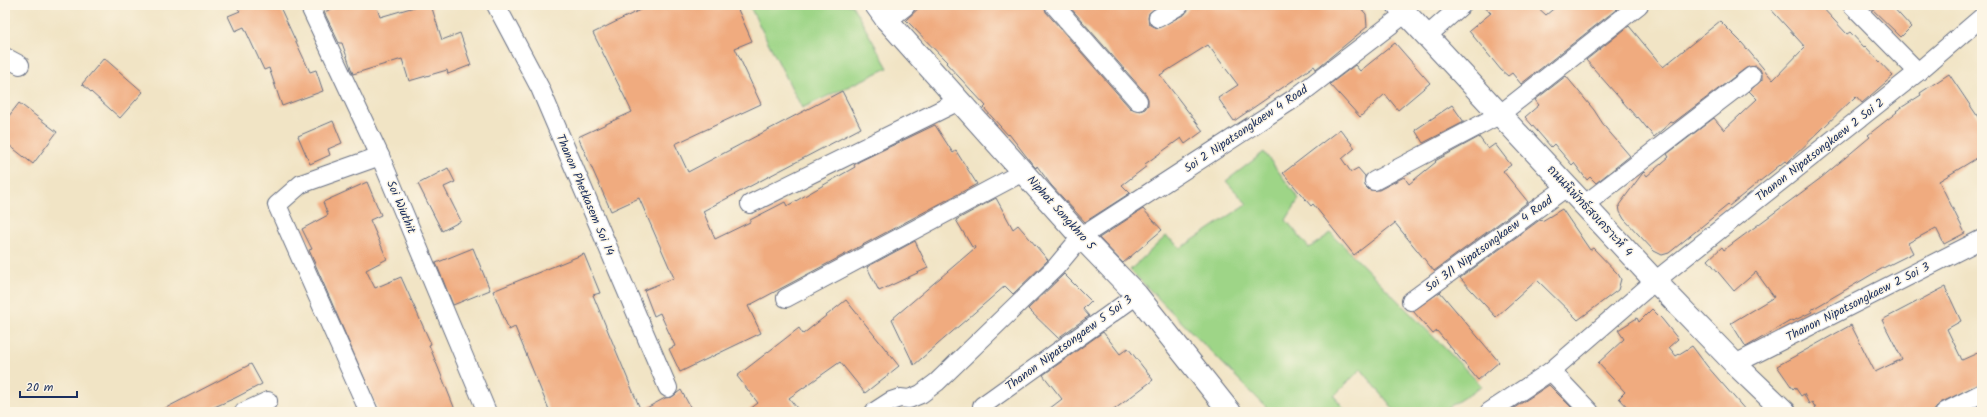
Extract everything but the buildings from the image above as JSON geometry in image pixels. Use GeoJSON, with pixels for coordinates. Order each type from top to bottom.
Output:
{"type":"FeatureCollection","features":[{"type":"Feature","properties":{"kind":"street","name":"Soi Wiuthit"},"geometry":{"type":"LineString","coordinates":[[310,5],[380,156],[487,412]]}},
{"type":"Feature","properties":{"kind":"street","name":"Thanon Phetkasem Soi 14"},"geometry":{"type":"LineString","coordinates":[[496,5],[540,88],[668,388]]}},
{"type":"Feature","properties":{"kind":"street"},"geometry":{"type":"LineString","coordinates":[[881,12],[904,5]]}},
{"type":"Feature","properties":{"kind":"street"},"geometry":{"type":"LineString","coordinates":[[1054,5],[1138,101]]}},
{"type":"Feature","properties":{"kind":"street"},"geometry":{"type":"LineString","coordinates":[[1158,18],[1180,5]]}},
{"type":"Feature","properties":{"kind":"street"},"geometry":{"type":"LineString","coordinates":[[1427,36],[1462,5]]}},
{"type":"Feature","properties":{"kind":"street"},"geometry":{"type":"LineString","coordinates":[[1374,181],[1499,114],[1639,5]]}},
{"type":"Feature","properties":{"kind":"street"},"geometry":{"type":"LineString","coordinates":[[1852,5],[1918,72]]}},
{"type":"Feature","properties":{"kind":"street","name":"ถนนนิพัทธ์สงเคราะห์ 4"},"geometry":{"type":"LineString","coordinates":[[1402,9],[1655,281],[1735,364],[1785,412]]}},
{"type":"Feature","properties":{"kind":"street","name":"Soi 2 Nipatsongkaew 4 Road"},"geometry":{"type":"LineString","coordinates":[[874,412],[891,401],[900,398],[909,399],[921,394],[937,382],[1056,267],[1081,237],[1295,98],[1402,9]]}},
{"type":"Feature","properties":{"kind":"street","name":"Niphat Songkhro 5"},"geometry":{"type":"LineString","coordinates":[[881,12],[1081,237],[1137,295],[1230,412]]}},
{"type":"Feature","properties":{"kind":"street","name":"Thanon Nipatsongkaew 2 Soi 2"},"geometry":{"type":"LineString","coordinates":[[1489,412],[1551,371],[1655,281],[1918,72],[1982,17]]}},
{"type":"Feature","properties":{"kind":"street"},"geometry":{"type":"LineString","coordinates":[[1584,205],[1752,76]]}},
{"type":"Feature","properties":{"kind":"street"},"geometry":{"type":"LineString","coordinates":[[750,204],[959,101]]}},
{"type":"Feature","properties":{"kind":"street"},"geometry":{"type":"LineString","coordinates":[[369,412],[277,205],[301,184],[380,156]]}},
{"type":"Feature","properties":{"kind":"street"},"geometry":{"type":"LineString","coordinates":[[786,298],[1023,172]]}},
{"type":"Feature","properties":{"kind":"street","name":"Soi 3/1 Nipatsongkaew 4 Road"},"geometry":{"type":"LineString","coordinates":[[1411,301],[1568,186]]}},
{"type":"Feature","properties":{"kind":"street","name":"Thanon Nipatsongkaew 2 Soi 3"},"geometry":{"type":"LineString","coordinates":[[1735,364],[1982,239]]}},
{"type":"Feature","properties":{"kind":"street","name":"Thanon Nipatsongaew 5 Soi 3"},"geometry":{"type":"LineString","coordinates":[[982,406],[1137,295]]}},
{"type":"Feature","properties":{"kind":"street"},"geometry":{"type":"LineString","coordinates":[[1551,371],[1590,412]]}},
{"type":"Feature","properties":{"kind":"street"},"geometry":{"type":"LineString","coordinates":[[1945,412],[1982,393]]}},
{"type":"Feature","properties":{"kind":"street"},"geometry":{"type":"LineString","coordinates":[[244,412],[268,401]]}},
{"type":"Feature","properties":{"kind":"green space"},"geometry":{"type":"Polygon","coordinates":[[[749,5],[852,5],[888,68],[802,108],[749,5]]]}},
{"type":"Feature","properties":{"kind":"green space"},"geometry":{"type":"Polygon","coordinates":[[[1264,152],[1299,199],[1286,220],[1309,248],[1331,233],[1482,386],[1441,412],[1396,412],[1361,369],[1334,396],[1347,412],[1271,412],[1130,270],[1166,236],[1181,248],[1247,204],[1226,181],[1264,152]]]}}]}
